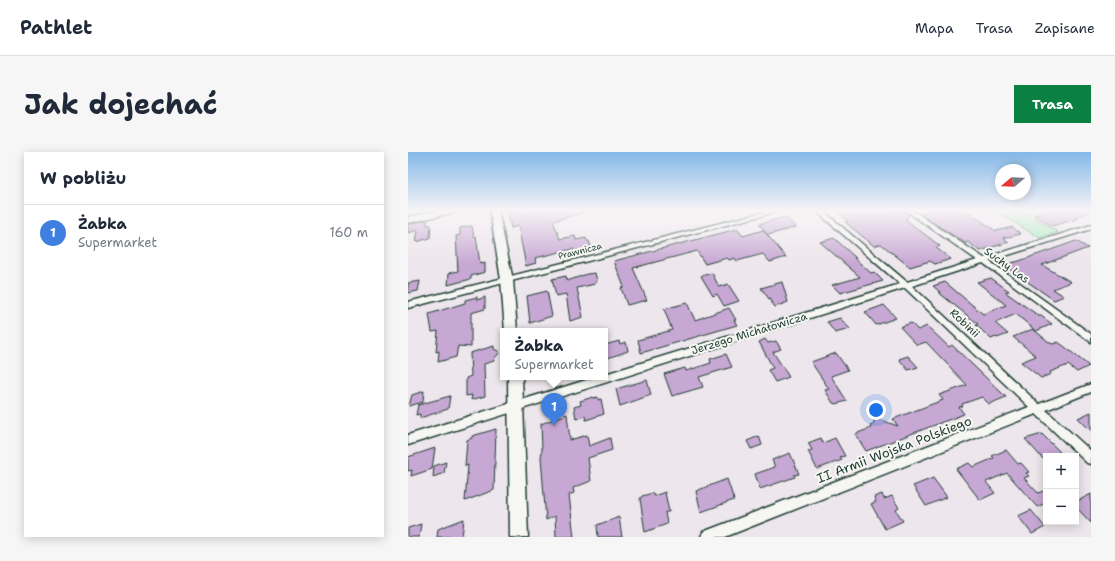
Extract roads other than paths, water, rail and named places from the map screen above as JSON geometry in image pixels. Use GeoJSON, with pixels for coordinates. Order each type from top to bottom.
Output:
{"type":"FeatureCollection","features":[{"type":"Feature","properties":{"kind":"street"},"geometry":{"type":"LineString","coordinates":[[497,228],[507,280],[511,328]]}},
{"type":"Feature","properties":{"kind":"street","name":"Prawnicza"},"geometry":{"type":"LineString","coordinates":[[408,306],[710,228]]}},
{"type":"Feature","properties":{"kind":"street","name":"Robinii"},"geometry":{"type":"LineString","coordinates":[[839,228],[906,285],[1039,408],[1091,459]]}},
{"type":"Feature","properties":{"kind":"street","name":"Suchy Las"},"geometry":{"type":"LineString","coordinates":[[935,228],[984,261],[1091,340]]}},
{"type":"Feature","properties":{"kind":"street","name":"Jerzego Michałowicza"},"geometry":{"type":"LineString","coordinates":[[608,378],[1088,228]]}},
{"type":"Feature","properties":{"kind":"street"},"geometry":{"type":"LineString","coordinates":[[515,380],[519,537]]}},
{"type":"Feature","properties":{"kind":"street","name":"Jerzego Michałowicza"},"geometry":{"type":"LineString","coordinates":[[408,440],[601,380]]}},
{"type":"Feature","properties":{"kind":"street","name":"II Armii Wojska Polskiego"},"geometry":{"type":"LineString","coordinates":[[708,537],[1091,388]]}},
{"type":"Feature","properties":{"kind":"place","name":"Żabka"},"geometry":{"type":"Point","coordinates":[554,426]}}]}
